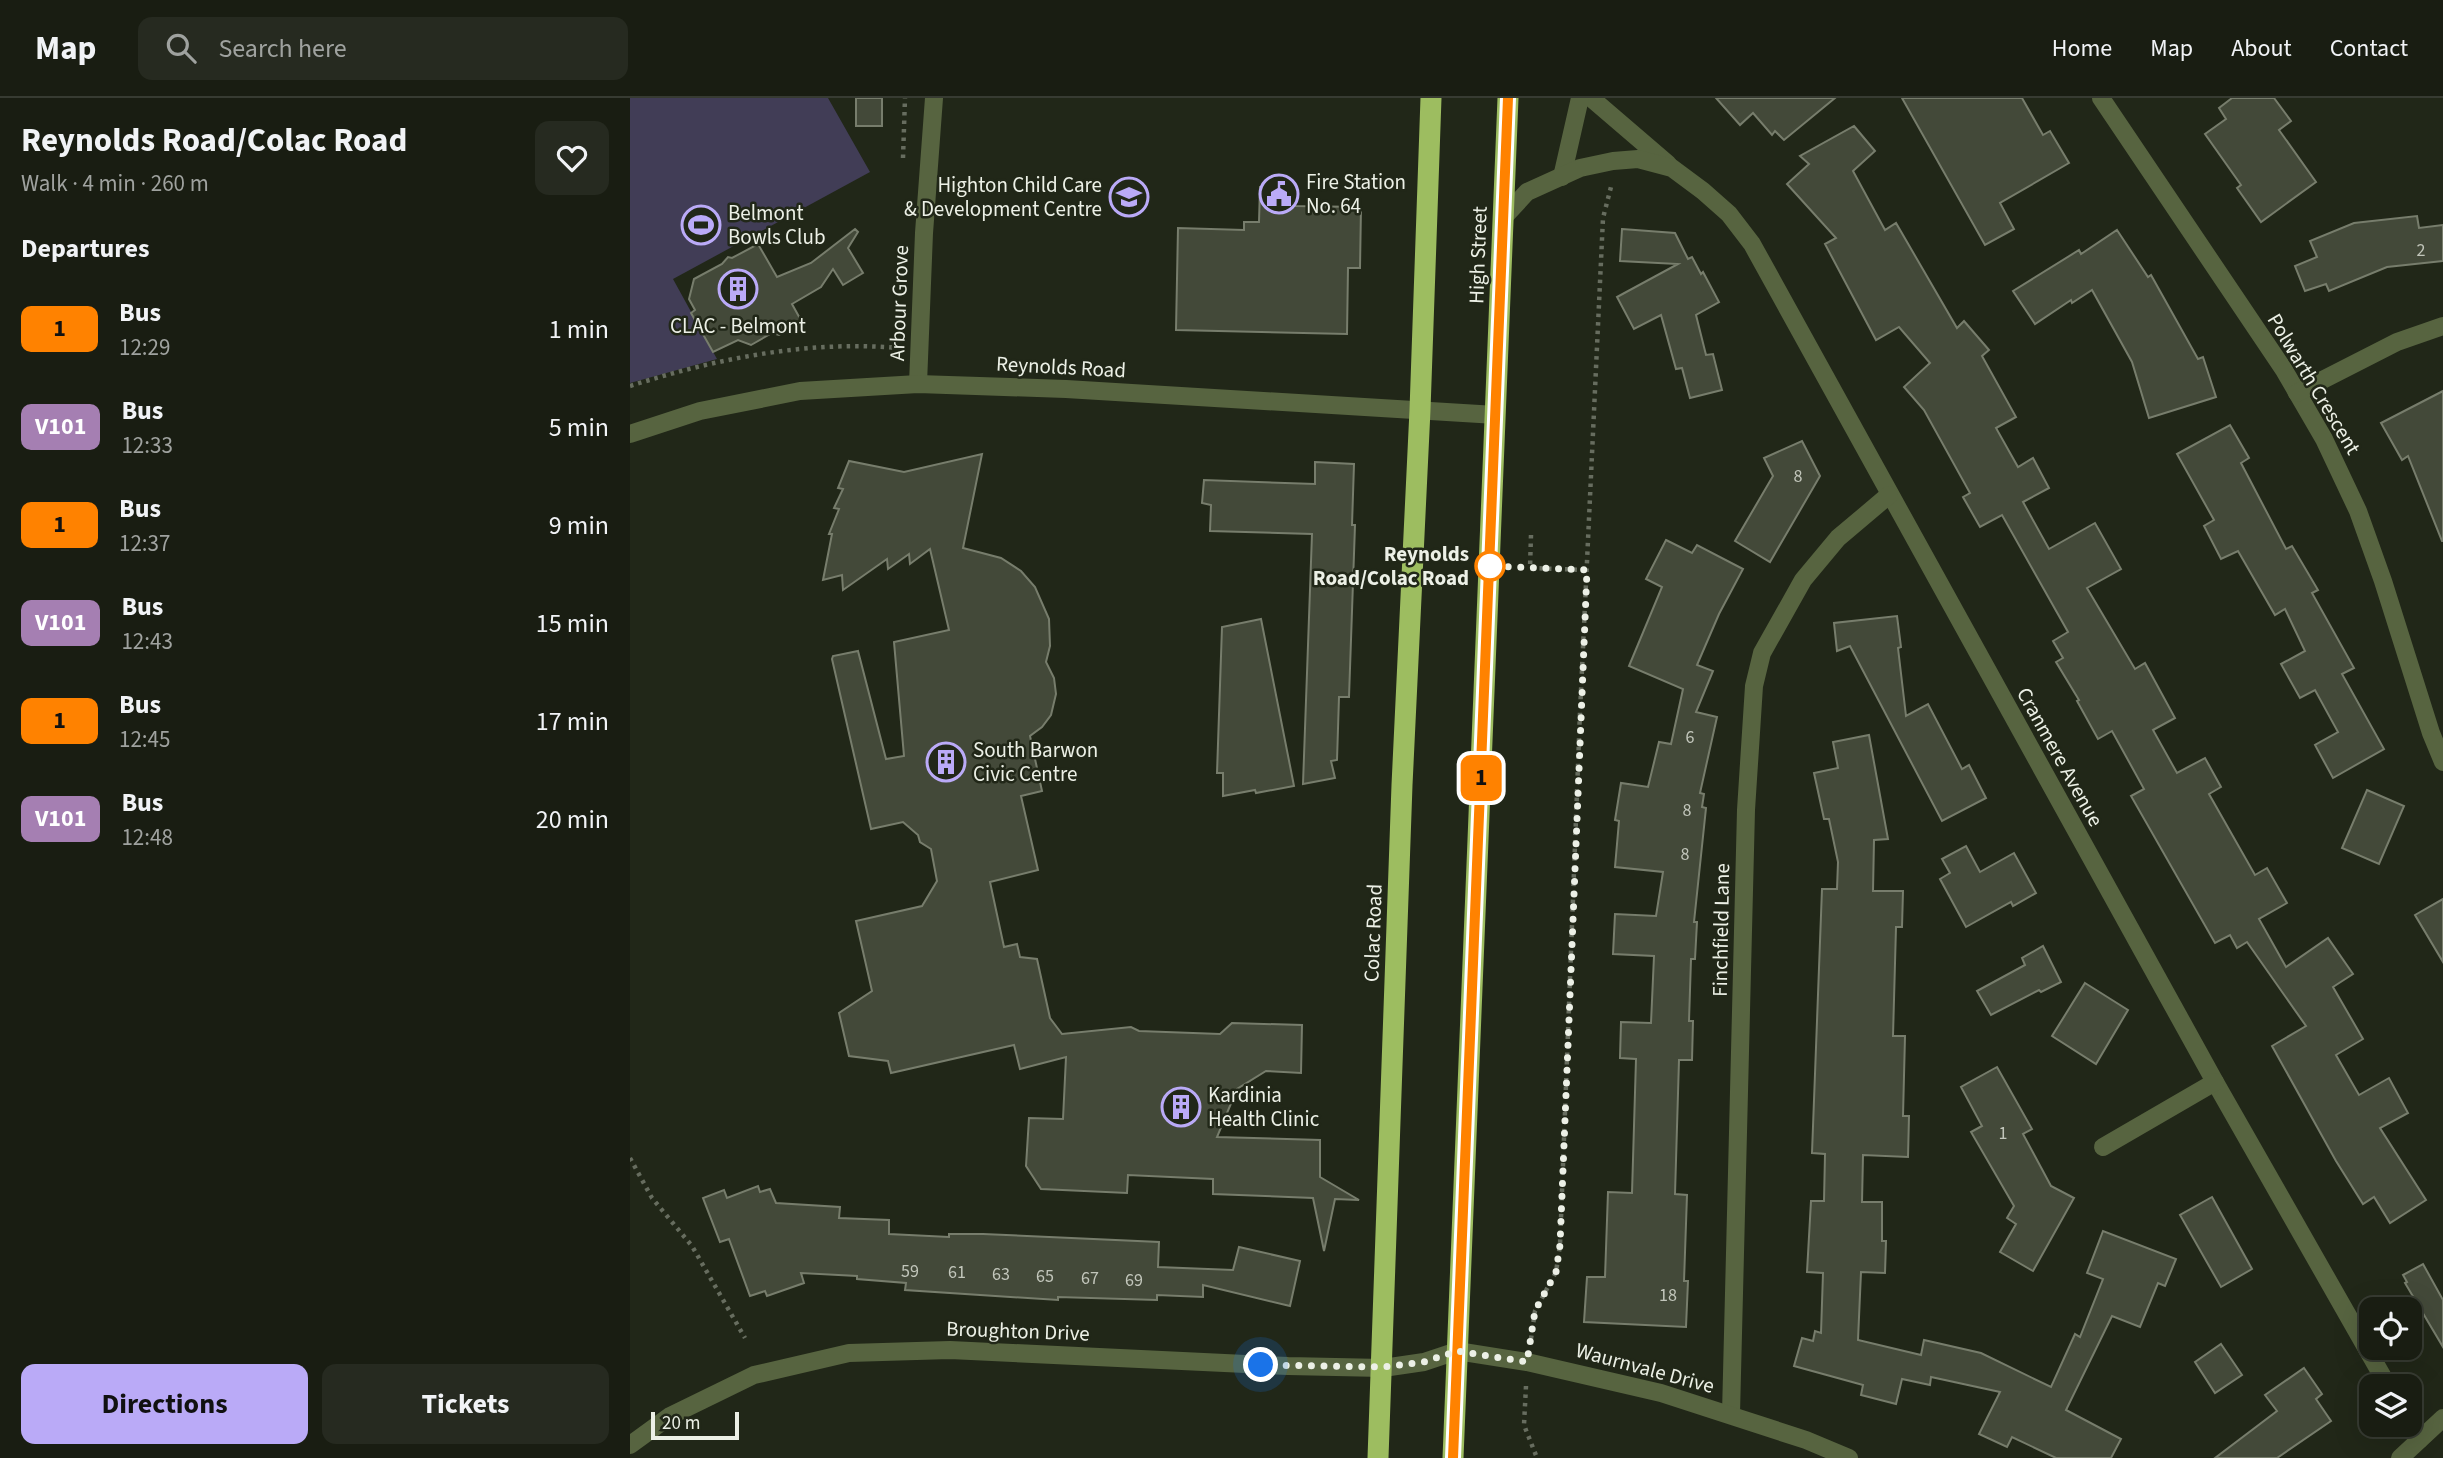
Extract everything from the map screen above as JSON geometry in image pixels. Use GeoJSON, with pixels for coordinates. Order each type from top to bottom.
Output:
{"type":"FeatureCollection","features":[{"type":"Feature","properties":{"kind":"highway"},"geometry":{"type":"LineString","coordinates":[[1420,410],[1431,98]]}},
{"type":"Feature","properties":{"kind":"highway","name":"High Street"},"geometry":{"type":"LineString","coordinates":[[1496,415],[1508,98]]}},
{"type":"Feature","properties":{"kind":"highway","name":"Colac Road"},"geometry":{"type":"LineString","coordinates":[[1378,1458],[1402,785],[1420,410]]}},
{"type":"Feature","properties":{"kind":"highway"},"geometry":{"type":"LineString","coordinates":[[1453,1458],[1496,415]]}},
{"type":"Feature","properties":{"kind":"street","name":"Arbour Grove"},"geometry":{"type":"LineString","coordinates":[[918,384],[924,233],[934,98]]}},
{"type":"Feature","properties":{"kind":"street"},"geometry":{"type":"LineString","coordinates":[[1562,177],[1580,98]]}},
{"type":"Feature","properties":{"kind":"street","name":"Cranmere Avenue"},"geometry":{"type":"LineString","coordinates":[[1591,98],[1729,214],[1752,244],[2215,1082],[2381,1374]]}},
{"type":"Feature","properties":{"kind":"street","name":"Polwarth Crescent"},"geometry":{"type":"LineString","coordinates":[[2101,98],[2297,393],[2324,439],[2358,510],[2431,733],[2443,762]]}},
{"type":"Feature","properties":{"kind":"street","name":"Cranmere Avenue"},"geometry":{"type":"LineString","coordinates":[[1504,217],[1527,192],[1580,168],[1638,159],[1672,168]]}},
{"type":"Feature","properties":{"kind":"street"},"geometry":{"type":"LineString","coordinates":[[2297,393],[2397,342],[2443,326]]}},
{"type":"Feature","properties":{"kind":"street","name":"Reynolds Road"},"geometry":{"type":"LineString","coordinates":[[630,434],[700,411],[800,391],[918,384],[1026,387],[1496,415]]}},
{"type":"Feature","properties":{"kind":"street","name":"Finchfield Lane"},"geometry":{"type":"LineString","coordinates":[[1731,1415],[1747,798],[1754,686],[1762,653],[1802,580],[1838,538],[1889,495]]}},
{"type":"Feature","properties":{"kind":"street"},"geometry":{"type":"LineString","coordinates":[[2103,1147],[2215,1082]]}},
{"type":"Feature","properties":{"kind":"street","name":"Broughton Drive"},"geometry":{"type":"LineString","coordinates":[[630,1445],[670,1416],[754,1375],[849,1353],[950,1350],[1288,1366],[1382,1367],[1424,1362]]}},
{"type":"Feature","properties":{"kind":"street","name":"Waurnvale Drive"},"geometry":{"type":"LineString","coordinates":[[1424,1362],[1457,1351],[1527,1362],[1661,1393],[1806,1440],[1849,1458]]}},
{"type":"Feature","properties":{"kind":"street"},"geometry":{"type":"LineString","coordinates":[[2422,1428],[2443,1418]]}},
{"type":"Feature","properties":{"kind":"street"},"geometry":{"type":"LineString","coordinates":[[2400,1458],[2411,1437]]}},
{"type":"Feature","properties":{"kind":"path"},"geometry":{"type":"LineString","coordinates":[[1537,1458],[1524,1425],[1527,1362],[1535,1311],[1556,1272],[1560,1245],[1603,218],[1612,190],[1613,161]]}},
{"type":"Feature","properties":{"kind":"path"},"geometry":{"type":"LineString","coordinates":[[630,386],[748,356],[866,346],[919,350]]}},
{"type":"Feature","properties":{"kind":"path"},"geometry":{"type":"LineString","coordinates":[[1531,535],[1530,568],[1587,570]]}},
{"type":"Feature","properties":{"kind":"path"},"geometry":{"type":"LineString","coordinates":[[630,1158],[652,1198],[692,1246],[745,1338]]}},
{"type":"Feature","properties":{"kind":"shaded area","name":"Belmont Bowls Club"},"geometry":{"type":"Polygon","coordinates":[[[630,98],[828,98],[870,172],[673,279],[717,359],[630,383],[630,98]]]}},
{"type":"Feature","properties":{"kind":"building"},"geometry":{"type":"Polygon","coordinates":[[[856,98],[882,98],[882,126],[856,126],[856,98]]]}},
{"type":"Feature","properties":{"kind":"building"},"geometry":{"type":"Polygon","coordinates":[[[1716,98],[1835,98],[1784,140],[1775,131],[1772,135],[1753,113],[1740,125],[1716,98]]]}},
{"type":"Feature","properties":{"kind":"building"},"geometry":{"type":"Polygon","coordinates":[[[1902,98],[2022,98],[2043,135],[2050,131],[2069,163],[2000,203],[2014,229],[1985,245],[1902,98]]]}},
{"type":"Feature","properties":{"kind":"building"},"geometry":{"type":"Polygon","coordinates":[[[2232,98],[2274,98],[2291,121],[2279,130],[2316,182],[2261,222],[2237,188],[2241,185],[2205,134],[2226,119],[2219,108],[2232,98]]]}},
{"type":"Feature","properties":{"kind":"building"},"geometry":{"type":"Polygon","coordinates":[[[1854,126],[1875,151],[1853,171],[1885,230],[1896,223],[1957,328],[1964,321],[1989,350],[1982,356],[2016,417],[1996,428],[2018,467],[2033,458],[2049,488],[2023,502],[2049,549],[2095,523],[2121,569],[2087,588],[2135,669],[2145,663],[2175,718],[2153,730],[2177,773],[2205,758],[2221,787],[2209,794],[2255,875],[2267,868],[2287,903],[2259,919],[2286,967],[2328,938],[2353,974],[2333,987],[2363,1039],[2336,1055],[2359,1095],[2389,1078],[2408,1113],[2380,1128],[2426,1200],[2390,1223],[2374,1197],[2363,1204],[2272,1046],[2306,1026],[2247,942],[2237,948],[2230,935],[2215,943],[2131,796],[2144,789],[2112,731],[2098,739],[2056,662],[2063,658],[2053,641],[2068,632],[2002,515],[1980,527],[1963,497],[1970,493],[1924,410],[1904,387],[1930,363],[1899,327],[1876,340],[1825,244],[1836,238],[1787,184],[1809,164],[1800,156],[1854,126]]]}},
{"type":"Feature","properties":{"kind":"building"},"geometry":{"type":"Polygon","coordinates":[[[1260,187],[1295,187],[1295,206],[1361,207],[1360,268],[1348,268],[1347,334],[1176,330],[1178,228],[1244,230],[1244,222],[1259,222],[1260,187]]]}},
{"type":"Feature","properties":{"kind":"building"},"geometry":{"type":"Polygon","coordinates":[[[2417,216],[2419,228],[2443,225],[2443,261],[2387,267],[2329,291],[2326,284],[2305,291],[2295,266],[2317,257],[2310,241],[2354,223],[2417,216]]]}},
{"type":"Feature","properties":{"kind":"building","name":"CLAC - Belmont"},"geometry":{"type":"Polygon","coordinates":[[[855,229],[858,232],[848,248],[863,273],[843,285],[833,269],[821,287],[792,304],[802,322],[779,335],[772,333],[751,345],[738,340],[713,352],[691,313],[695,310],[689,299],[694,279],[722,264],[728,257],[732,258],[758,244],[777,277],[811,263],[855,229]]]}},
{"type":"Feature","properties":{"kind":"building"},"geometry":{"type":"Polygon","coordinates":[[[1622,229],[1675,233],[1688,259],[1692,257],[1701,274],[1703,272],[1719,302],[1696,315],[1706,355],[1713,354],[1722,390],[1690,398],[1682,368],[1676,369],[1661,315],[1634,329],[1617,297],[1678,264],[1620,261],[1622,229]]]}},
{"type":"Feature","properties":{"kind":"building"},"geometry":{"type":"Polygon","coordinates":[[[2117,230],[2148,277],[2151,275],[2198,359],[2203,357],[2216,397],[2149,418],[2132,362],[2092,290],[2072,303],[2071,300],[2035,324],[2013,291],[2079,250],[2081,254],[2117,230]]]}},
{"type":"Feature","properties":{"kind":"building"},"geometry":{"type":"Polygon","coordinates":[[[2443,391],[2442,541],[2408,456],[2402,460],[2381,423],[2443,391]]]}},
{"type":"Feature","properties":{"kind":"building"},"geometry":{"type":"Polygon","coordinates":[[[2230,425],[2249,458],[2241,463],[2286,549],[2292,546],[2318,590],[2312,593],[2354,668],[2342,674],[2384,749],[2333,778],[2315,745],[2338,732],[2315,690],[2300,698],[2281,664],[2305,651],[2285,609],[2275,615],[2238,551],[2221,559],[2204,526],[2214,520],[2177,454],[2230,425]]]}},
{"type":"Feature","properties":{"kind":"building"},"geometry":{"type":"Polygon","coordinates":[[[1802,441],[1820,476],[1770,562],[1735,541],[1773,476],[1764,458],[1802,441]]]}},
{"type":"Feature","properties":{"kind":"building","name":"South Barwon Civic Centre"},"geometry":{"type":"Polygon","coordinates":[[[982,454],[963,548],[1001,558],[1021,571],[1035,587],[1049,619],[1050,646],[1046,662],[1054,678],[1056,694],[1051,715],[1042,727],[1030,736],[1042,791],[1021,796],[1038,870],[990,882],[1004,947],[1017,944],[1020,957],[1037,959],[1050,1018],[1062,1034],[1131,1027],[1139,1031],[1220,1034],[1232,1023],[1302,1025],[1301,1073],[1266,1071],[1237,1089],[1217,1137],[1320,1140],[1320,1177],[1359,1200],[1335,1199],[1324,1251],[1313,1198],[1213,1194],[1213,1179],[1128,1175],[1127,1193],[1041,1189],[1026,1166],[1029,1118],[1063,1119],[1066,1057],[1020,1069],[1014,1045],[891,1073],[888,1061],[849,1056],[839,1013],[872,991],[856,921],[922,906],[937,881],[931,849],[920,842],[918,835],[903,822],[871,829],[832,659],[833,656],[858,651],[886,759],[904,756],[894,642],[949,630],[930,549],[910,564],[909,554],[888,569],[887,559],[843,590],[842,575],[823,580],[832,534],[829,534],[839,509],[834,508],[843,489],[838,488],[849,461],[904,472],[982,454]]]}},
{"type":"Feature","properties":{"kind":"building"},"geometry":{"type":"Polygon","coordinates":[[[1315,462],[1354,464],[1352,525],[1355,525],[1349,697],[1339,697],[1337,760],[1331,761],[1335,778],[1303,784],[1312,534],[1210,531],[1211,505],[1202,503],[1204,480],[1315,484],[1315,462]]]}},
{"type":"Feature","properties":{"kind":"building"},"geometry":{"type":"Polygon","coordinates":[[[1666,540],[1692,553],[1697,545],[1743,569],[1719,614],[1697,665],[1713,671],[1696,712],[1717,717],[1700,793],[1704,794],[1702,807],[1706,808],[1694,922],[1697,922],[1695,959],[1691,959],[1689,1021],[1693,1021],[1692,1060],[1679,1060],[1675,1194],[1687,1195],[1684,1281],[1688,1281],[1686,1327],[1584,1322],[1587,1277],[1605,1277],[1608,1192],[1632,1193],[1636,1059],[1620,1058],[1621,1022],[1651,1023],[1654,956],[1613,954],[1615,914],[1656,916],[1663,872],[1615,867],[1619,821],[1615,820],[1621,783],[1648,787],[1659,742],[1671,744],[1683,689],[1629,666],[1662,587],[1646,579],[1666,540]]]}},
{"type":"Feature","properties":{"kind":"building"},"geometry":{"type":"Polygon","coordinates":[[[1897,616],[1906,716],[1928,704],[1962,769],[1969,765],[1986,798],[1942,821],[1850,646],[1837,651],[1834,623],[1897,616]]]}},
{"type":"Feature","properties":{"kind":"building"},"geometry":{"type":"Polygon","coordinates":[[[1261,619],[1294,786],[1223,796],[1223,773],[1217,773],[1222,627],[1261,619]]]}},
{"type":"Feature","properties":{"kind":"building"},"geometry":{"type":"Polygon","coordinates":[[[1869,735],[1888,839],[1874,840],[1873,891],[1903,891],[1902,927],[1896,927],[1893,1036],[1905,1036],[1903,1116],[1909,1116],[1908,1157],[1863,1155],[1862,1202],[1882,1202],[1882,1241],[1886,1241],[1885,1273],[1861,1272],[1858,1340],[1921,1355],[1924,1340],[1981,1353],[2051,1387],[2075,1334],[2080,1337],[2103,1279],[2087,1273],[2103,1231],[2176,1259],[2165,1286],[2158,1283],[2140,1327],[2112,1316],[2066,1410],[2121,1439],[2111,1458],[2056,1458],[2012,1437],[2007,1447],[1979,1434],[2000,1392],[1931,1377],[1930,1385],[1902,1379],[1896,1404],[1861,1395],[1863,1385],[1794,1366],[1802,1338],[1813,1341],[1815,1331],[1821,1333],[1823,1273],[1807,1272],[1811,1201],[1824,1201],[1825,1154],[1812,1153],[1822,889],[1837,889],[1838,862],[1829,819],[1824,819],[1814,773],[1838,768],[1833,742],[1869,735]]]}},
{"type":"Feature","properties":{"kind":"building"},"geometry":{"type":"Polygon","coordinates":[[[2367,790],[2404,806],[2379,864],[2342,848],[2367,790]]]}},
{"type":"Feature","properties":{"kind":"building"},"geometry":{"type":"Polygon","coordinates":[[[1966,846],[1980,872],[2014,853],[2036,893],[2013,906],[2011,902],[1966,927],[1940,879],[1950,873],[1942,859],[1966,846]]]}},
{"type":"Feature","properties":{"kind":"building"},"geometry":{"type":"Polygon","coordinates":[[[2443,899],[2443,962],[2415,915],[2443,899]]]}},
{"type":"Feature","properties":{"kind":"building"},"geometry":{"type":"Polygon","coordinates":[[[2043,946],[2061,982],[2041,992],[2039,990],[1991,1015],[1977,991],[2025,965],[2022,958],[2043,946]]]}},
{"type":"Feature","properties":{"kind":"building"},"geometry":{"type":"Polygon","coordinates":[[[2085,983],[2128,1010],[2096,1064],[2052,1036],[2085,983]]]}},
{"type":"Feature","properties":{"kind":"building"},"geometry":{"type":"Polygon","coordinates":[[[1997,1067],[2032,1129],[2023,1134],[2051,1186],[2074,1198],[2033,1271],[2000,1252],[2016,1224],[2007,1218],[2014,1206],[1971,1132],[1982,1126],[1961,1087],[1997,1067]]]}},
{"type":"Feature","properties":{"kind":"building"},"geometry":{"type":"Polygon","coordinates":[[[758,1186],[760,1192],[770,1189],[776,1203],[840,1207],[839,1218],[889,1220],[889,1234],[949,1237],[949,1234],[983,1234],[1159,1242],[1158,1267],[1233,1270],[1239,1247],[1300,1261],[1290,1306],[1203,1285],[1203,1297],[1157,1295],[1157,1300],[1058,1297],[1058,1300],[905,1290],[906,1283],[857,1279],[857,1276],[801,1273],[804,1283],[767,1296],[765,1291],[750,1296],[729,1239],[720,1242],[703,1198],[724,1190],[727,1198],[758,1186]]]}},
{"type":"Feature","properties":{"kind":"building"},"geometry":{"type":"Polygon","coordinates":[[[2212,1197],[2252,1269],[2221,1287],[2180,1215],[2212,1197]]]}},
{"type":"Feature","properties":{"kind":"building"},"geometry":{"type":"Polygon","coordinates":[[[2423,1264],[2443,1300],[2443,1347],[2422,1312],[2422,1297],[2413,1297],[2403,1275],[2423,1264]]]}},
{"type":"Feature","properties":{"kind":"building"},"geometry":{"type":"Polygon","coordinates":[[[2221,1344],[2242,1375],[2215,1393],[2195,1362],[2221,1344]]]}},
{"type":"Feature","properties":{"kind":"building"},"geometry":{"type":"Polygon","coordinates":[[[2304,1368],[2322,1394],[2316,1399],[2331,1421],[2277,1458],[2215,1458],[2277,1411],[2265,1395],[2304,1368]]]}},
{"type":"Feature","properties":{"kind":"bus line","name":"1"},"geometry":{"type":"LineString","coordinates":[[1453,1458],[1508,98]]}},
{"type":"Feature","properties":{"kind":"place","name":"Fire Station No. 64"},"geometry":{"type":"Point","coordinates":[1279,194]}},
{"type":"Feature","properties":{"kind":"place","name":"Highton Child Care & Development Centre"},"geometry":{"type":"Point","coordinates":[1129,197]}},
{"type":"Feature","properties":{"kind":"place","name":"Belmont Bowls Club"},"geometry":{"type":"Point","coordinates":[701,225]}},
{"type":"Feature","properties":{"kind":"place","name":"CLAC - Belmont"},"geometry":{"type":"Point","coordinates":[738,289]}},
{"type":"Feature","properties":{"kind":"place","name":"Reynolds Road/Colac Road"},"geometry":{"type":"Point","coordinates":[1490,566]}},
{"type":"Feature","properties":{"kind":"place","name":"South Barwon Civic Centre"},"geometry":{"type":"Point","coordinates":[946,762]}},
{"type":"Feature","properties":{"kind":"place","name":"Kardinia Health Clinic"},"geometry":{"type":"Point","coordinates":[1181,1107]}},
{"type":"Feature","properties":{"kind":"route"},"geometry":{"type":"LineString","coordinates":[[1261,1365],[1382,1367],[1424,1362],[1457,1351],[1527,1362],[1535,1311],[1556,1272],[1560,1245],[1587,570],[1490,566]]}}]}
